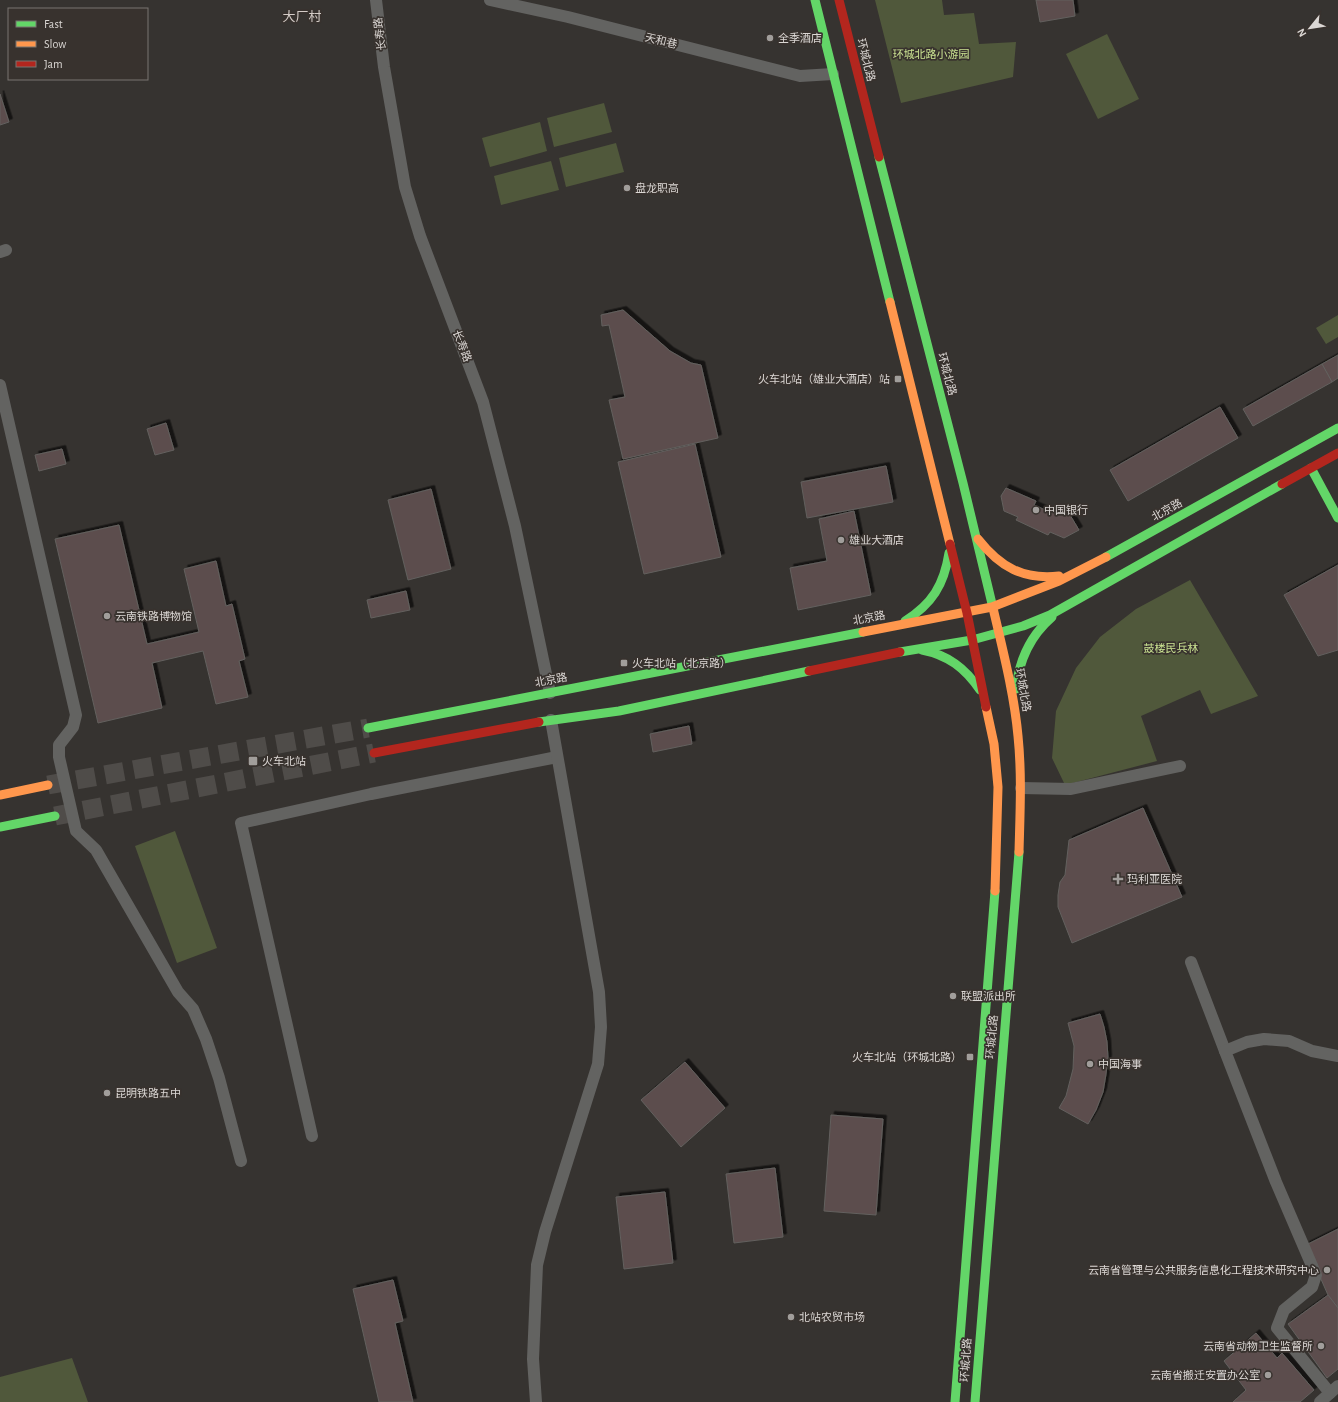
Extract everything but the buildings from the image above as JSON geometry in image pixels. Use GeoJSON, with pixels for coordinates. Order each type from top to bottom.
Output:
{"type":"FeatureCollection","features":[{"type":"Feature","properties":{"kind":"main road","name":"环城北路"},"geometry":{"type":"LineString","coordinates":[[815,0],[949,541],[994,744],[998,787],[994,909],[955,1402]]}},
{"type":"Feature","properties":{"kind":"main road","name":"环城北路"},"geometry":{"type":"LineString","coordinates":[[839,0],[957,460],[1012,685],[1018,736],[1021,788],[1018,873],[975,1402]]}},
{"type":"Feature","properties":{"kind":"main road","name":"北京路"},"geometry":{"type":"LineString","coordinates":[[368,728],[898,624],[966,613],[992,607],[1059,581],[1133,543],[1338,428]]}},
{"type":"Feature","properties":{"kind":"main road"},"geometry":{"type":"LineString","coordinates":[[374,753],[551,720],[619,712],[913,650],[972,640],[1023,626],[1073,602],[1311,468],[1322,466],[1338,453]]}},
{"type":"Feature","properties":{"kind":"main road"},"geometry":{"type":"LineString","coordinates":[[1311,468],[1338,518]]}},
{"type":"Feature","properties":{"kind":"main road"},"geometry":{"type":"LineString","coordinates":[[973,527],[977,537],[988,553],[998,562],[1018,573],[1041,578],[1053,578],[1076,572]]}},
{"type":"Feature","properties":{"kind":"main road"},"geometry":{"type":"LineString","coordinates":[[898,624],[920,611],[935,595],[945,575],[948,564],[949,541]]}},
{"type":"Feature","properties":{"kind":"main road"},"geometry":{"type":"LineString","coordinates":[[1015,712],[1016,680],[1025,652],[1032,640],[1049,620],[1073,602]]}},
{"type":"Feature","properties":{"kind":"main road"},"geometry":{"type":"LineString","coordinates":[[913,650],[925,650],[937,653],[959,665],[974,680],[985,700]]}},
{"type":"Feature","properties":{"kind":"main road"},"geometry":{"type":"LineString","coordinates":[[0,795],[48,785]]}},
{"type":"Feature","properties":{"kind":"main road"},"geometry":{"type":"LineString","coordinates":[[0,828],[55,816]]}},
{"type":"Feature","properties":{"kind":"street","name":"长寿路"},"geometry":{"type":"LineString","coordinates":[[376,0],[384,67],[405,188],[420,236],[484,402],[515,526],[550,693]]}},
{"type":"Feature","properties":{"kind":"street","name":"天和巷"},"geometry":{"type":"LineString","coordinates":[[490,0],[568,17],[800,76],[833,74]]}},
{"type":"Feature","properties":{"kind":"street"},"geometry":{"type":"LineString","coordinates":[[0,385],[76,715],[73,727],[59,745],[59,757],[76,831],[96,850],[178,992],[193,1009],[206,1039],[219,1078],[241,1161]]}},
{"type":"Feature","properties":{"kind":"street"},"geometry":{"type":"LineString","coordinates":[[536,1402],[533,1359],[537,1265],[545,1232],[598,1064],[601,1027],[600,992],[551,720]]}},
{"type":"Feature","properties":{"kind":"street"},"geometry":{"type":"LineString","coordinates":[[312,1136],[241,823],[371,794],[557,757]]}},
{"type":"Feature","properties":{"kind":"street"},"geometry":{"type":"LineString","coordinates":[[1021,788],[1071,789],[1180,766]]}},
{"type":"Feature","properties":{"kind":"street"},"geometry":{"type":"LineString","coordinates":[[1191,962],[1276,1182],[1316,1275],[1312,1287],[1284,1310],[1277,1328],[1334,1390],[1320,1402]]}},
{"type":"Feature","properties":{"kind":"street"},"geometry":{"type":"LineString","coordinates":[[1225,1051],[1247,1042],[1264,1039],[1289,1041],[1312,1051],[1338,1056]]}},
{"type":"Feature","properties":{"kind":"green space","name":"环城北路小游园"},"geometry":{"type":"Polygon","coordinates":[[[875,0],[942,0],[944,15],[974,13],[979,44],[1016,42],[1013,77],[901,103],[875,0]]]}},
{"type":"Feature","properties":{"kind":"green space"},"geometry":{"type":"Polygon","coordinates":[[[1107,34],[1139,99],[1098,119],[1066,54],[1107,34]]]}},
{"type":"Feature","properties":{"kind":"green space"},"geometry":{"type":"Polygon","coordinates":[[[604,103],[612,132],[554,147],[547,118],[604,103]]]}},
{"type":"Feature","properties":{"kind":"green space"},"geometry":{"type":"Polygon","coordinates":[[[540,122],[547,151],[490,167],[482,138],[540,122]]]}},
{"type":"Feature","properties":{"kind":"green space"},"geometry":{"type":"Polygon","coordinates":[[[616,143],[624,172],[566,187],[559,158],[616,143]]]}},
{"type":"Feature","properties":{"kind":"green space"},"geometry":{"type":"Polygon","coordinates":[[[551,161],[559,190],[501,205],[494,176],[551,161]]]}},
{"type":"Feature","properties":{"kind":"green space"},"geometry":{"type":"Polygon","coordinates":[[[1338,315],[1338,337],[1326,344],[1316,328],[1338,315]]]}},
{"type":"Feature","properties":{"kind":"green space","name":"鼓楼民兵林"},"geometry":{"type":"Polygon","coordinates":[[[1190,580],[1258,696],[1211,714],[1200,690],[1141,716],[1157,761],[1065,785],[1052,758],[1056,711],[1076,668],[1100,637],[1136,609],[1190,580]]]}},
{"type":"Feature","properties":{"kind":"green space"},"geometry":{"type":"Polygon","coordinates":[[[175,831],[217,948],[177,963],[135,846],[175,831]]]}},
{"type":"Feature","properties":{"kind":"green space"},"geometry":{"type":"Polygon","coordinates":[[[72,1358],[88,1402],[0,1402],[0,1377],[72,1358]]]}},
{"type":"Feature","properties":{"kind":"tunnel"},"geometry":{"type":"LineString","coordinates":[[48,785],[368,728]]}},
{"type":"Feature","properties":{"kind":"tunnel"},"geometry":{"type":"LineString","coordinates":[[55,816],[374,753]]}},
{"type":"Feature","properties":{"kind":"traffic: fast"},"geometry":{"type":"LineString","coordinates":[[815,0],[890,302]]}},
{"type":"Feature","properties":{"kind":"traffic: fast"},"geometry":{"type":"LineString","coordinates":[[879,157],[963,483],[993,608]]}},
{"type":"Feature","properties":{"kind":"traffic: fast"},"geometry":{"type":"LineString","coordinates":[[1106,557],[1338,428]]}},
{"type":"Feature","properties":{"kind":"traffic: fast"},"geometry":{"type":"LineString","coordinates":[[1311,468],[1338,518]]}},
{"type":"Feature","properties":{"kind":"traffic: fast"},"geometry":{"type":"LineString","coordinates":[[900,652],[972,640],[1023,626],[1050,615],[1282,484]]}},
{"type":"Feature","properties":{"kind":"traffic: fast"},"geometry":{"type":"LineString","coordinates":[[905,621],[923,608],[935,593],[944,575],[949,553]]}},
{"type":"Feature","properties":{"kind":"traffic: fast"},"geometry":{"type":"LineString","coordinates":[[1016,689],[1020,668],[1027,649],[1044,624],[1052,617]]}},
{"type":"Feature","properties":{"kind":"traffic: fast"},"geometry":{"type":"LineString","coordinates":[[368,728],[863,632]]}},
{"type":"Feature","properties":{"kind":"traffic: fast"},"geometry":{"type":"LineString","coordinates":[[922,650],[948,659],[962,669],[980,690]]}},
{"type":"Feature","properties":{"kind":"traffic: fast"},"geometry":{"type":"LineString","coordinates":[[539,722],[619,711],[809,671]]}},
{"type":"Feature","properties":{"kind":"traffic: fast"},"geometry":{"type":"LineString","coordinates":[[0,827],[55,816]]}},
{"type":"Feature","properties":{"kind":"traffic: fast"},"geometry":{"type":"LineString","coordinates":[[975,1402],[1019,852]]}},
{"type":"Feature","properties":{"kind":"traffic: fast"},"geometry":{"type":"LineString","coordinates":[[955,1402],[995,891]]}},
{"type":"Feature","properties":{"kind":"traffic: slow"},"geometry":{"type":"LineString","coordinates":[[890,302],[950,544]]}},
{"type":"Feature","properties":{"kind":"traffic: slow"},"geometry":{"type":"LineString","coordinates":[[978,539],[995,557],[1013,570],[1034,576],[1059,576]]}},
{"type":"Feature","properties":{"kind":"traffic: slow"},"geometry":{"type":"LineString","coordinates":[[863,632],[992,607],[1059,581],[1106,557]]}},
{"type":"Feature","properties":{"kind":"traffic: slow"},"geometry":{"type":"LineString","coordinates":[[993,608],[1011,688],[1018,736],[1020,780],[1019,852]]}},
{"type":"Feature","properties":{"kind":"traffic: slow"},"geometry":{"type":"LineString","coordinates":[[986,707],[994,744],[998,787],[995,891]]}},
{"type":"Feature","properties":{"kind":"traffic: slow"},"geometry":{"type":"LineString","coordinates":[[0,795],[48,785]]}},
{"type":"Feature","properties":{"kind":"traffic: jam"},"geometry":{"type":"LineString","coordinates":[[839,0],[879,157]]}},
{"type":"Feature","properties":{"kind":"traffic: jam"},"geometry":{"type":"LineString","coordinates":[[1282,484],[1338,453]]}},
{"type":"Feature","properties":{"kind":"traffic: jam"},"geometry":{"type":"LineString","coordinates":[[950,544],[967,613],[986,707]]}},
{"type":"Feature","properties":{"kind":"traffic: jam"},"geometry":{"type":"LineString","coordinates":[[809,671],[900,652]]}},
{"type":"Feature","properties":{"kind":"traffic: jam"},"geometry":{"type":"LineString","coordinates":[[374,753],[539,722]]}},
{"type":"Feature","properties":{"kind":"place","name":"全季酒店"},"geometry":{"type":"Point","coordinates":[770,38]}},
{"type":"Feature","properties":{"kind":"place","name":"盘龙职高"},"geometry":{"type":"Point","coordinates":[627,188]}},
{"type":"Feature","properties":{"kind":"place","name":"火车北站（雄业大酒店）站"},"geometry":{"type":"Point","coordinates":[898,379]}},
{"type":"Feature","properties":{"kind":"place","name":"中国银行"},"geometry":{"type":"Point","coordinates":[1036,510]}},
{"type":"Feature","properties":{"kind":"place","name":"雄业大酒店"},"geometry":{"type":"Point","coordinates":[841,540]}},
{"type":"Feature","properties":{"kind":"place","name":"云南铁路博物馆"},"geometry":{"type":"Point","coordinates":[107,616]}},
{"type":"Feature","properties":{"kind":"place","name":"火车北站（北京路）"},"geometry":{"type":"Point","coordinates":[624,663]}},
{"type":"Feature","properties":{"kind":"place","name":"火车北站"},"geometry":{"type":"Point","coordinates":[253,761]}},
{"type":"Feature","properties":{"kind":"place","name":"玛利亚医院"},"geometry":{"type":"Point","coordinates":[1118,879]}},
{"type":"Feature","properties":{"kind":"place","name":"联盟派出所"},"geometry":{"type":"Point","coordinates":[953,996]}},
{"type":"Feature","properties":{"kind":"place","name":"火车北站（环城北路）"},"geometry":{"type":"Point","coordinates":[970,1057]}},
{"type":"Feature","properties":{"kind":"place","name":"中国海事"},"geometry":{"type":"Point","coordinates":[1090,1064]}},
{"type":"Feature","properties":{"kind":"place","name":"昆明铁路五中"},"geometry":{"type":"Point","coordinates":[107,1093]}},
{"type":"Feature","properties":{"kind":"place","name":"云南省管理与公共服务信息化工程技术研究中心"},"geometry":{"type":"Point","coordinates":[1327,1270]}},
{"type":"Feature","properties":{"kind":"place","name":"北站农贸市场"},"geometry":{"type":"Point","coordinates":[791,1317]}},
{"type":"Feature","properties":{"kind":"place","name":"云南省动物卫生监督所"},"geometry":{"type":"Point","coordinates":[1321,1346]}},
{"type":"Feature","properties":{"kind":"place","name":"云南省搬迁安置办公室"},"geometry":{"type":"Point","coordinates":[1268,1375]}},
{"type":"Feature","properties":{"kind":"district","name":"大厂村"},"geometry":{"type":"Point","coordinates":[302,17]}}]}
